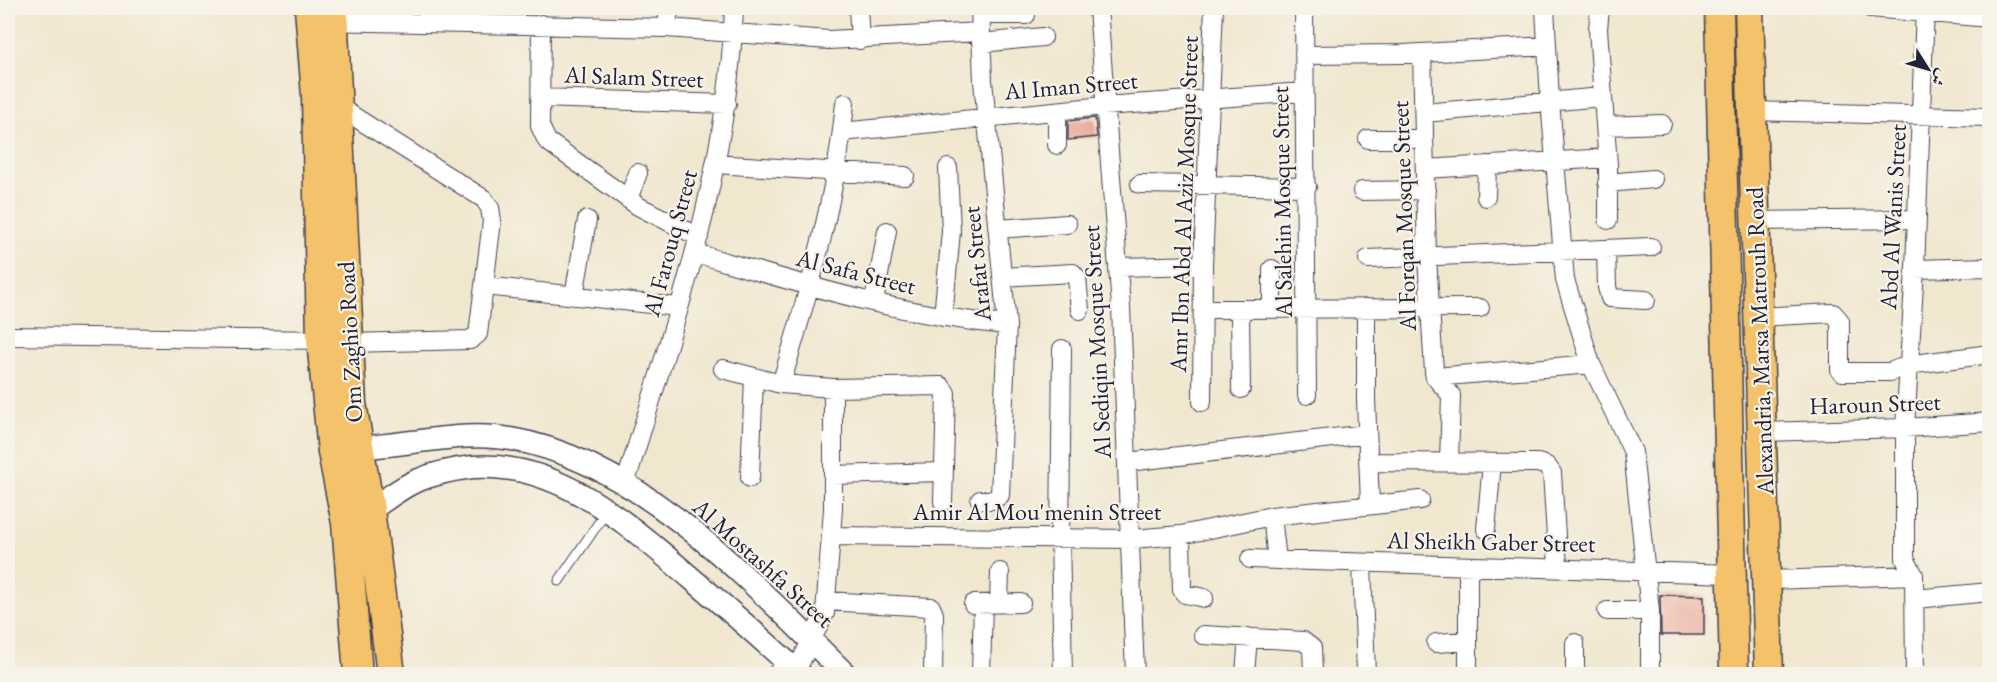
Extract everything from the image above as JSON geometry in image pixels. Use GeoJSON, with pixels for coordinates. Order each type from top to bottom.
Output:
{"type":"FeatureCollection","features":[{"type":"Feature","properties":{"kind":"main road","name":"Alexandria, Marsa Matrouh Road"},"geometry":{"type":"LineString","coordinates":[[1719,8],[1734,675]]}},
{"type":"Feature","properties":{"kind":"main road","name":"Alexandria, Marsa Matrouh Road"},"geometry":{"type":"LineString","coordinates":[[1749,8],[1768,580],[1769,675]]}},
{"type":"Feature","properties":{"kind":"main road","name":"Om Zaghio Road"},"geometry":{"type":"LineString","coordinates":[[321,14],[339,107],[332,232]]}},
{"type":"Feature","properties":{"kind":"main road","name":"Om Zaghio Road"},"geometry":{"type":"LineString","coordinates":[[321,14],[316,96],[332,232],[339,341],[352,403],[345,450],[391,675]]}},
{"type":"Feature","properties":{"kind":"main road","name":"Om Zaghio Road"},"geometry":{"type":"LineString","coordinates":[[358,517],[358,675]]}},
{"type":"Feature","properties":{"kind":"street"},"geometry":{"type":"LineString","coordinates":[[667,28],[669,8]]}},
{"type":"Feature","properties":{"kind":"street","name":"Al Farouq Street"},"geometry":{"type":"LineString","coordinates":[[625,486],[697,245],[727,104],[734,8]]}},
{"type":"Feature","properties":{"kind":"street"},"geometry":{"type":"LineString","coordinates":[[858,8],[860,40]]}},
{"type":"Feature","properties":{"kind":"street","name":"Al Sediqin Mosque Street"},"geometry":{"type":"LineString","coordinates":[[1098,8],[1118,267],[1132,539],[1135,675]]}},
{"type":"Feature","properties":{"kind":"street","name":"Amr Ibn Abd Al Aziz Mosque Street"},"geometry":{"type":"LineString","coordinates":[[1202,402],[1203,265],[1214,8]]}},
{"type":"Feature","properties":{"kind":"street","name":"Al Salehin Mosque Street"},"geometry":{"type":"LineString","coordinates":[[1304,8],[1307,395]]}},
{"type":"Feature","properties":{"kind":"street"},"geometry":{"type":"LineString","coordinates":[[1545,8],[1562,251],[1573,312],[1591,364],[1633,452],[1647,569],[1650,611],[1650,675]]}},
{"type":"Feature","properties":{"kind":"street"},"geometry":{"type":"LineString","coordinates":[[1600,8],[1608,220]]}},
{"type":"Feature","properties":{"kind":"street"},"geometry":{"type":"LineString","coordinates":[[1870,8],[1925,10],[1989,18]]}},
{"type":"Feature","properties":{"kind":"street","name":"Abd Al Wanis Street"},"geometry":{"type":"LineString","coordinates":[[1915,675],[1914,575],[1905,559],[1905,428],[1915,269],[1925,10]]}},
{"type":"Feature","properties":{"kind":"street"},"geometry":{"type":"LineString","coordinates":[[321,14],[395,15],[541,24],[667,28],[829,40],[860,40],[981,24],[1026,15]]}},
{"type":"Feature","properties":{"kind":"street","name":"Al Salam Street"},"geometry":{"type":"LineString","coordinates":[[541,24],[540,126],[547,141]]}},
{"type":"Feature","properties":{"kind":"street"},"geometry":{"type":"LineString","coordinates":[[981,24],[1043,37]]}},
{"type":"Feature","properties":{"kind":"street","name":"Arafat Street"},"geometry":{"type":"LineString","coordinates":[[980,500],[993,500],[1000,495],[1007,325],[987,118],[981,24]]}},
{"type":"Feature","properties":{"kind":"street"},"geometry":{"type":"LineString","coordinates":[[1304,55],[1422,53],[1547,46]]}},
{"type":"Feature","properties":{"kind":"street","name":"Al Forqan Mosque Street"},"geometry":{"type":"LineString","coordinates":[[1422,53],[1427,257],[1435,377]]}},
{"type":"Feature","properties":{"kind":"street","name":"Al Iman Street"},"geometry":{"type":"LineString","coordinates":[[842,132],[1104,106],[1304,92]]}},
{"type":"Feature","properties":{"kind":"street"},"geometry":{"type":"LineString","coordinates":[[1424,113],[1602,97]]}},
{"type":"Feature","properties":{"kind":"street","name":"Al Salam Street"},"geometry":{"type":"LineString","coordinates":[[540,98],[727,104]]}},
{"type":"Feature","properties":{"kind":"street"},"geometry":{"type":"LineString","coordinates":[[781,384],[811,286],[837,172],[845,103]]}},
{"type":"Feature","properties":{"kind":"street"},"geometry":{"type":"LineString","coordinates":[[8,336],[339,341],[470,340],[478,334],[481,324],[492,221],[490,208],[484,200],[339,107]]}},
{"type":"Feature","properties":{"kind":"street"},"geometry":{"type":"LineString","coordinates":[[1057,111],[1057,145]]}},
{"type":"Feature","properties":{"kind":"street"},"geometry":{"type":"LineString","coordinates":[[1752,111],[1989,117]]}},
{"type":"Feature","properties":{"kind":"street"},"geometry":{"type":"LineString","coordinates":[[1605,126],[1662,124]]}},
{"type":"Feature","properties":{"kind":"street"},"geometry":{"type":"LineString","coordinates":[[1368,139],[1424,139]]}},
{"type":"Feature","properties":{"kind":"street","name":"Al Safa Street"},"geometry":{"type":"LineString","coordinates":[[547,141],[697,245],[811,286],[943,317],[1007,325]]}},
{"type":"Feature","properties":{"kind":"street"},"geometry":{"type":"LineString","coordinates":[[1425,169],[1607,158]]}},
{"type":"Feature","properties":{"kind":"street"},"geometry":{"type":"LineString","coordinates":[[715,164],[905,176]]}},
{"type":"Feature","properties":{"kind":"street"},"geometry":{"type":"LineString","coordinates":[[1486,197],[1487,165]]}},
{"type":"Feature","properties":{"kind":"street"},"geometry":{"type":"LineString","coordinates":[[943,317],[951,231],[948,168]]}},
{"type":"Feature","properties":{"kind":"street"},"geometry":{"type":"LineString","coordinates":[[628,199],[638,173]]}},
{"type":"Feature","properties":{"kind":"street"},"geometry":{"type":"LineString","coordinates":[[1607,183],[1653,179]]}},
{"type":"Feature","properties":{"kind":"street"},"geometry":{"type":"LineString","coordinates":[[1140,184],[1307,187]]}},
{"type":"Feature","properties":{"kind":"street"},"geometry":{"type":"LineString","coordinates":[[1362,191],[1426,190]]}},
{"type":"Feature","properties":{"kind":"street"},"geometry":{"type":"LineString","coordinates":[[1755,220],[1916,219]]}},
{"type":"Feature","properties":{"kind":"street"},"geometry":{"type":"LineString","coordinates":[[574,296],[587,220]]}},
{"type":"Feature","properties":{"kind":"street"},"geometry":{"type":"LineString","coordinates":[[998,230],[1067,224]]}},
{"type":"Feature","properties":{"kind":"street"},"geometry":{"type":"LineString","coordinates":[[874,302],[887,231]]}},
{"type":"Feature","properties":{"kind":"street"},"geometry":{"type":"LineString","coordinates":[[1368,259],[1651,247]]}},
{"type":"Feature","properties":{"kind":"street"},"geometry":{"type":"LineString","coordinates":[[1606,249],[1606,287],[1610,298],[1647,300]]}},
{"type":"Feature","properties":{"kind":"street"},"geometry":{"type":"LineString","coordinates":[[1118,267],[1203,265]]}},
{"type":"Feature","properties":{"kind":"street"},"geometry":{"type":"LineString","coordinates":[[1915,269],[1989,267]]}},
{"type":"Feature","properties":{"kind":"street"},"geometry":{"type":"LineString","coordinates":[[1272,269],[1272,309]]}},
{"type":"Feature","properties":{"kind":"street"},"geometry":{"type":"LineString","coordinates":[[1002,277],[1073,273],[1077,278],[1080,310]]}},
{"type":"Feature","properties":{"kind":"street"},"geometry":{"type":"LineString","coordinates":[[485,286],[678,307]]}},
{"type":"Feature","properties":{"kind":"street"},"geometry":{"type":"LineString","coordinates":[[1366,308],[1366,434],[1370,505]]}},
{"type":"Feature","properties":{"kind":"street"},"geometry":{"type":"LineString","coordinates":[[1203,309],[1480,308]]}},
{"type":"Feature","properties":{"kind":"street"},"geometry":{"type":"LineString","coordinates":[[1240,310],[1241,389]]}},
{"type":"Feature","properties":{"kind":"street"},"geometry":{"type":"LineString","coordinates":[[1758,317],[1833,313],[1840,321],[1841,371],[1890,372],[1908,364],[1989,354]]}},
{"type":"Feature","properties":{"kind":"street"},"geometry":{"type":"LineString","coordinates":[[1062,349],[1060,538],[1063,675]]}},
{"type":"Feature","properties":{"kind":"street"},"geometry":{"type":"LineString","coordinates":[[1435,377],[1591,364]]}},
{"type":"Feature","properties":{"kind":"street"},"geometry":{"type":"LineString","coordinates":[[723,369],[781,384],[832,388],[941,386],[946,393],[943,502]]}},
{"type":"Feature","properties":{"kind":"street"},"geometry":{"type":"LineString","coordinates":[[750,478],[754,377]]}},
{"type":"Feature","properties":{"kind":"street"},"geometry":{"type":"LineString","coordinates":[[1435,377],[1451,395],[1449,462]]}},
{"type":"Feature","properties":{"kind":"street"},"geometry":{"type":"LineString","coordinates":[[358,517],[416,481],[449,471],[474,467],[496,468],[561,485],[608,510],[686,573],[787,670],[822,624],[826,601],[833,475],[832,388]]}},
{"type":"Feature","properties":{"kind":"street","name":"Haroun Street"},"geometry":{"type":"LineString","coordinates":[[1763,432],[1905,428],[1989,422]]}},
{"type":"Feature","properties":{"kind":"street"},"geometry":{"type":"LineString","coordinates":[[1128,462],[1366,434]]}},
{"type":"Feature","properties":{"kind":"street","name":"Al Mostashfa Street"},"geometry":{"type":"LineString","coordinates":[[345,450],[471,435],[511,439],[550,448],[587,463],[690,530],[734,566],[845,675]]}},
{"type":"Feature","properties":{"kind":"street"},"geometry":{"type":"LineString","coordinates":[[409,443],[416,481]]}},
{"type":"Feature","properties":{"kind":"street"},"geometry":{"type":"LineString","coordinates":[[1368,462],[1449,462],[1546,466],[1552,473],[1558,567]]}},
{"type":"Feature","properties":{"kind":"street"},"geometry":{"type":"LineString","coordinates":[[1486,529],[1492,463]]}},
{"type":"Feature","properties":{"kind":"street"},"geometry":{"type":"LineString","coordinates":[[833,475],[944,472]]}},
{"type":"Feature","properties":{"kind":"street","name":"Amir Al Mou'menin Street"},"geometry":{"type":"LineString","coordinates":[[831,536],[1132,539],[1181,535],[1272,516],[1420,500]]}},
{"type":"Feature","properties":{"kind":"street"},"geometry":{"type":"LineString","coordinates":[[1272,516],[1277,560]]}},
{"type":"Feature","properties":{"kind":"street"},"geometry":{"type":"LineString","coordinates":[[1181,535],[1182,590],[1185,594],[1204,598]]}},
{"type":"Feature","properties":{"kind":"street","name":"Al Sheikh Gaber Street"},"geometry":{"type":"LineString","coordinates":[[1250,559],[1468,567],[1647,569],[1732,574]]}},
{"type":"Feature","properties":{"kind":"street"},"geometry":{"type":"LineString","coordinates":[[1362,563],[1366,675]]}},
{"type":"Feature","properties":{"kind":"street"},"geometry":{"type":"LineString","coordinates":[[1468,567],[1468,675]]}},
{"type":"Feature","properties":{"kind":"street"},"geometry":{"type":"LineString","coordinates":[[981,675],[985,604],[1000,572]]}},
{"type":"Feature","properties":{"kind":"street"},"geometry":{"type":"LineString","coordinates":[[1768,580],[1914,575]]}},
{"type":"Feature","properties":{"kind":"street"},"geometry":{"type":"LineString","coordinates":[[1915,599],[1989,592]]}},
{"type":"Feature","properties":{"kind":"street"},"geometry":{"type":"LineString","coordinates":[[826,601],[931,608],[934,614],[933,675]]}},
{"type":"Feature","properties":{"kind":"street"},"geometry":{"type":"LineString","coordinates":[[985,604],[1020,603]]}},
{"type":"Feature","properties":{"kind":"street"},"geometry":{"type":"LineString","coordinates":[[1607,611],[1650,611]]}},
{"type":"Feature","properties":{"kind":"street"},"geometry":{"type":"LineString","coordinates":[[1203,634],[1306,643],[1312,648],[1313,675]]}},
{"type":"Feature","properties":{"kind":"street"},"geometry":{"type":"LineString","coordinates":[[1245,675],[1248,637]]}},
{"type":"Feature","properties":{"kind":"street"},"geometry":{"type":"LineString","coordinates":[[1436,643],[1468,641]]}},
{"type":"Feature","properties":{"kind":"street"},"geometry":{"type":"LineString","coordinates":[[1575,643],[1575,675]]}},
{"type":"Feature","properties":{"kind":"lane"},"geometry":{"type":"LineString","coordinates":[[559,581],[608,510]]}},
{"type":"Feature","properties":{"kind":"building"},"geometry":{"type":"Polygon","coordinates":[[[1095,118],[1097,137],[1068,140],[1068,121],[1095,118]]]}},
{"type":"Feature","properties":{"kind":"building"},"geometry":{"type":"Polygon","coordinates":[[[1660,595],[1704,596],[1704,635],[1661,635],[1660,595]]]}}]}
